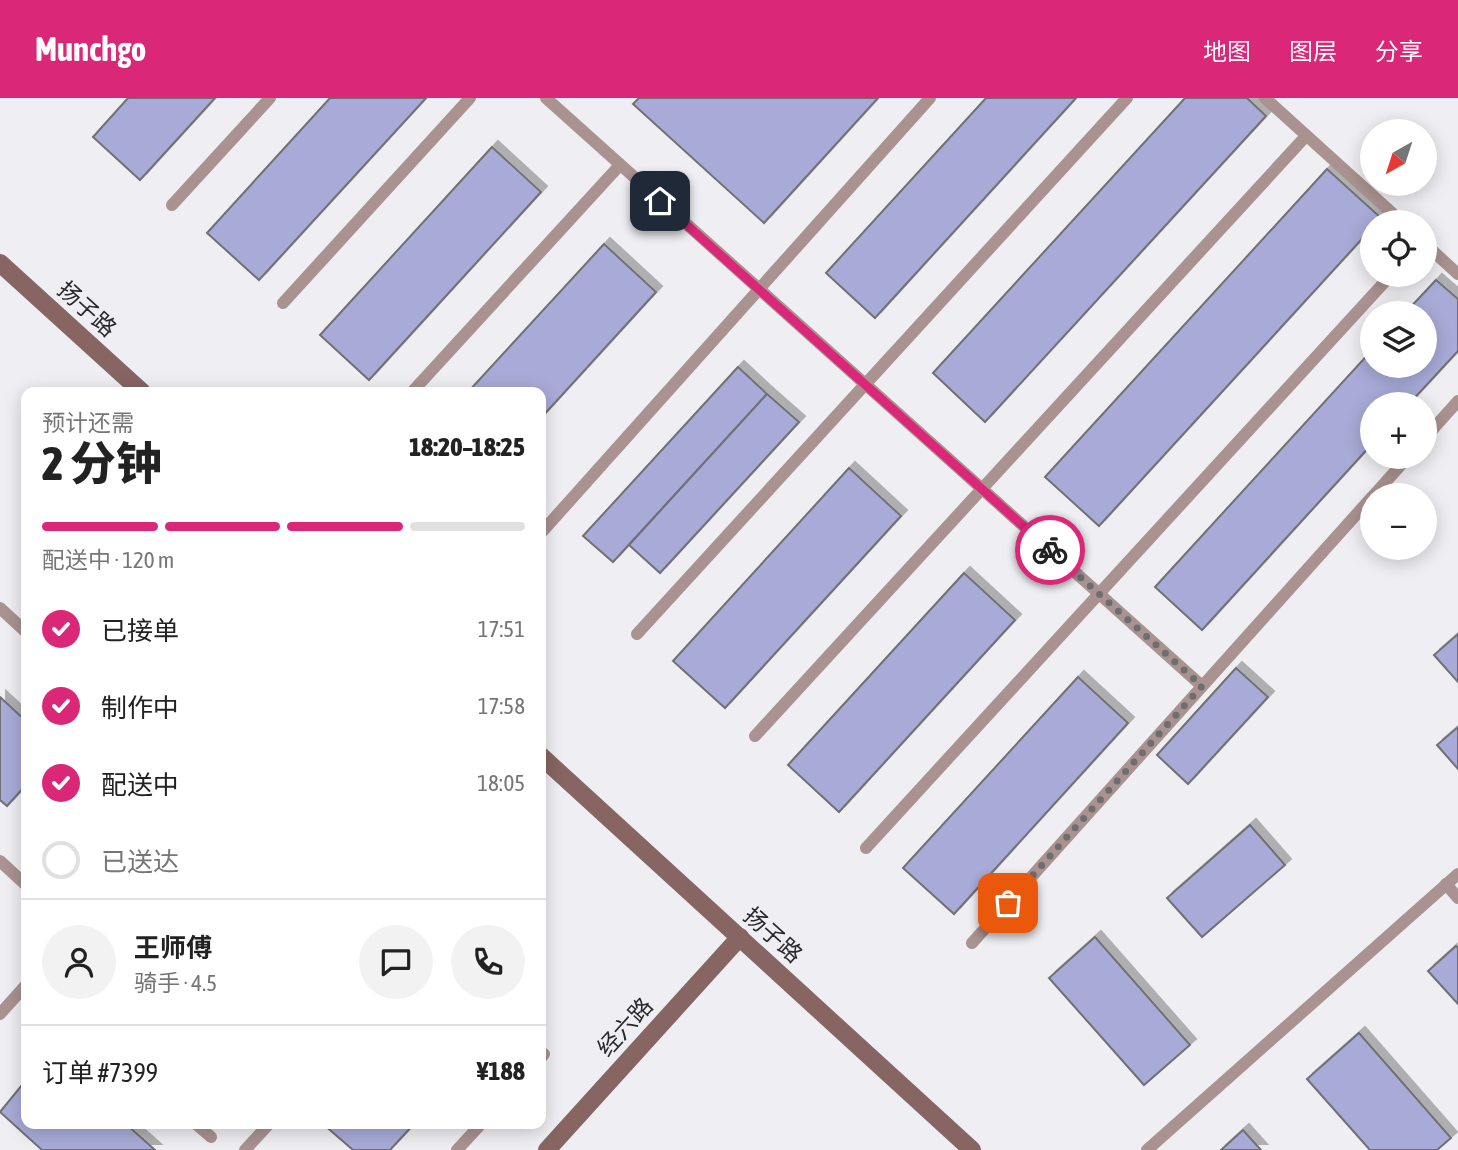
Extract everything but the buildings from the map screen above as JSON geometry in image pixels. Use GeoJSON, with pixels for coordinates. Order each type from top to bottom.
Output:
{"type":"FeatureCollection","features":[{"type":"Feature","properties":{"kind":"street","name":"扬子路"},"geometry":{"type":"LineString","coordinates":[[0,263],[136,387]]}},
{"type":"Feature","properties":{"kind":"street","name":"扬子路"},"geometry":{"type":"LineString","coordinates":[[546,761],[968,1148]]}},
{"type":"Feature","properties":{"kind":"street","name":"经六路"},"geometry":{"type":"LineString","coordinates":[[547,1150],[740,937]]}},
{"type":"Feature","properties":{"kind":"lane"},"geometry":{"type":"LineString","coordinates":[[172,205],[270,98]]}},
{"type":"Feature","properties":{"kind":"lane"},"geometry":{"type":"LineString","coordinates":[[283,303],[471,98]]}},
{"type":"Feature","properties":{"kind":"lane"},"geometry":{"type":"LineString","coordinates":[[546,98],[1202,686]]}},
{"type":"Feature","properties":{"kind":"lane"},"geometry":{"type":"LineString","coordinates":[[546,527],[930,98]]}},
{"type":"Feature","properties":{"kind":"lane"},"geometry":{"type":"LineString","coordinates":[[637,634],[1127,98]]}},
{"type":"Feature","properties":{"kind":"lane"},"geometry":{"type":"LineString","coordinates":[[1265,98],[1389,210]]}},
{"type":"Feature","properties":{"kind":"lane"},"geometry":{"type":"LineString","coordinates":[[754,736],[1306,136]]}},
{"type":"Feature","properties":{"kind":"lane"},"geometry":{"type":"LineString","coordinates":[[417,387],[620,165]]}},
{"type":"Feature","properties":{"kind":"lane"},"geometry":{"type":"LineString","coordinates":[[1437,255],[1458,274]]}},
{"type":"Feature","properties":{"kind":"lane"},"geometry":{"type":"LineString","coordinates":[[866,848],[1380,287]]}},
{"type":"Feature","properties":{"kind":"lane"},"geometry":{"type":"LineString","coordinates":[[1437,424],[1458,401]]}},
{"type":"Feature","properties":{"kind":"lane"},"geometry":{"type":"LineString","coordinates":[[1385,483],[1397,469]]}},
{"type":"Feature","properties":{"kind":"lane"},"geometry":{"type":"LineString","coordinates":[[972,943],[1360,510]]}},
{"type":"Feature","properties":{"kind":"lane"},"geometry":{"type":"LineString","coordinates":[[0,608],[21,627]]}},
{"type":"Feature","properties":{"kind":"lane"},"geometry":{"type":"LineString","coordinates":[[0,861],[21,880]]}},
{"type":"Feature","properties":{"kind":"lane"},"geometry":{"type":"LineString","coordinates":[[1147,1150],[1458,874]]}},
{"type":"Feature","properties":{"kind":"lane"},"geometry":{"type":"LineString","coordinates":[[1446,884],[1458,898]]}},
{"type":"Feature","properties":{"kind":"lane"},"geometry":{"type":"LineString","coordinates":[[0,1014],[21,991]]}},
{"type":"Feature","properties":{"kind":"lane"},"geometry":{"type":"LineString","coordinates":[[202,1129],[211,1137]]}},
{"type":"Feature","properties":{"kind":"lane"},"geometry":{"type":"LineString","coordinates":[[245,1150],[264,1129]]}},
{"type":"Feature","properties":{"kind":"lane"},"geometry":{"type":"LineString","coordinates":[[457,1150],[476,1129]]}},
{"type":"Feature","properties":{"kind":"way so far"},"geometry":{"type":"LineString","coordinates":[[1008,903],[1202,686],[1050,550]]}},
{"type":"Feature","properties":{"kind":"route"},"geometry":{"type":"LineString","coordinates":[[660,201],[1050,550]]}}]}
